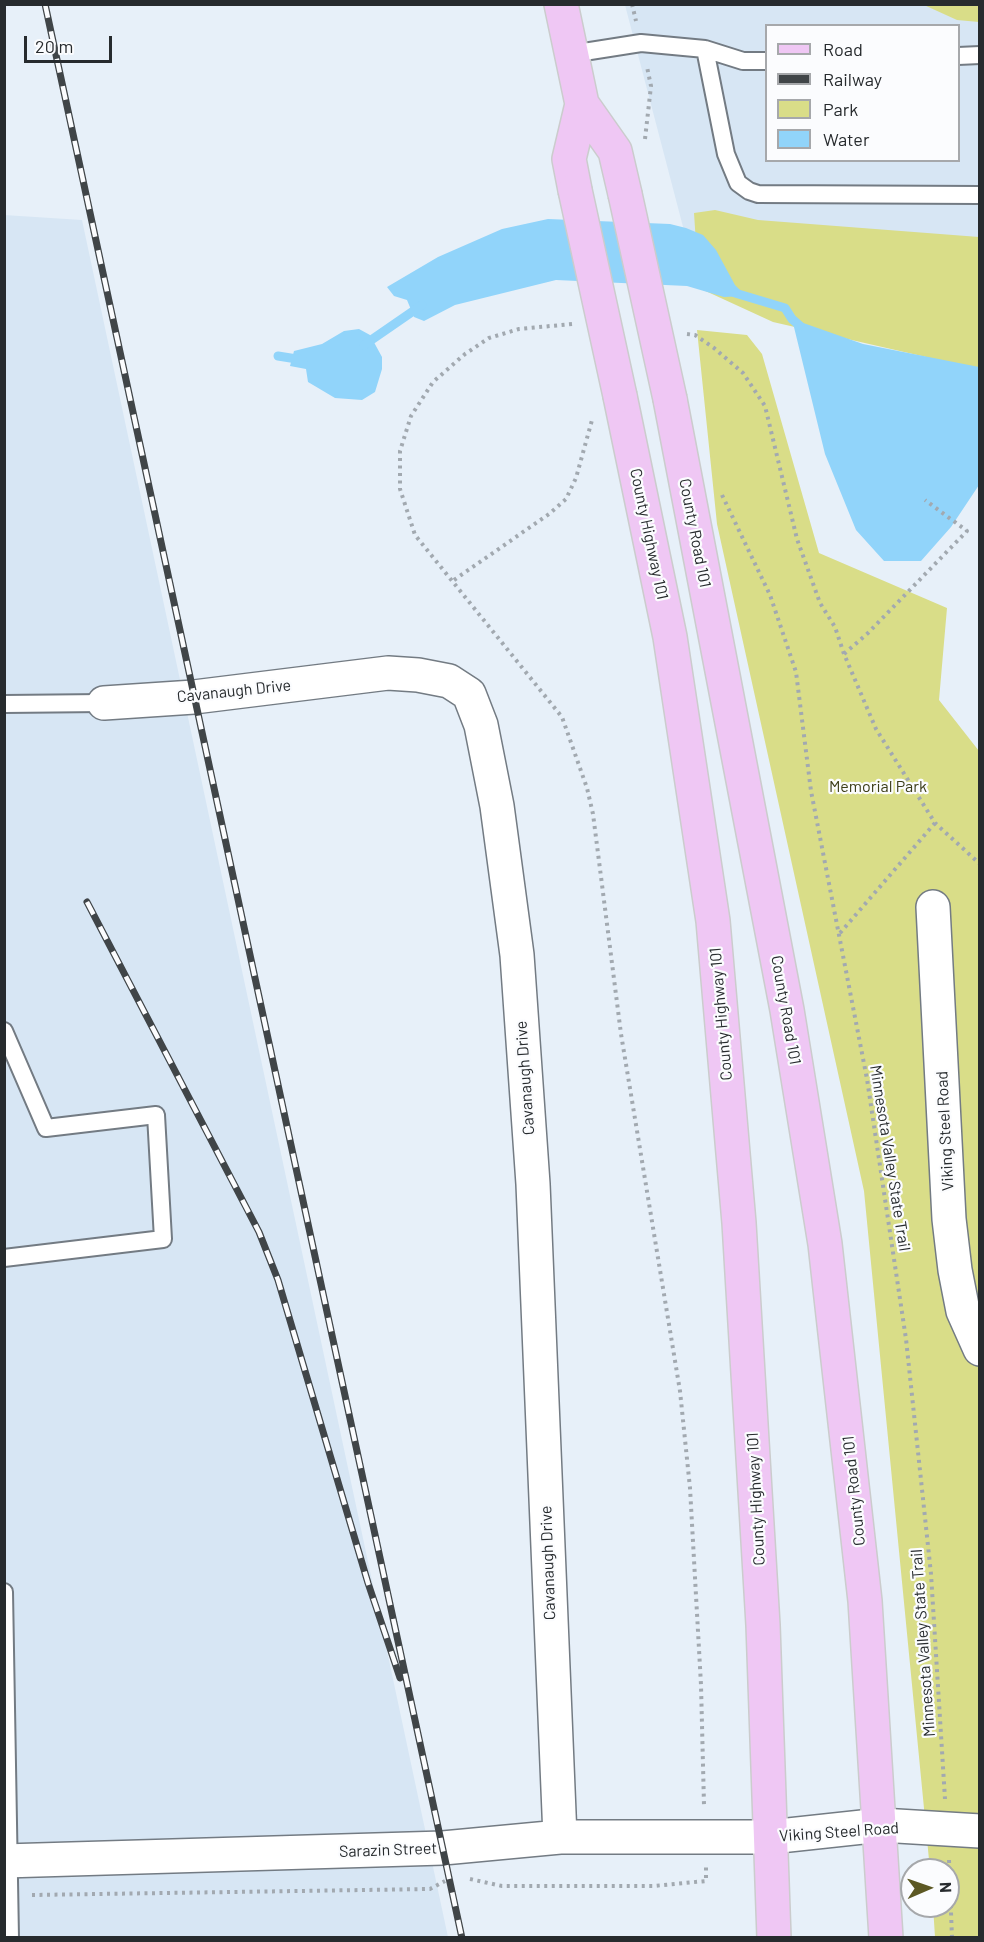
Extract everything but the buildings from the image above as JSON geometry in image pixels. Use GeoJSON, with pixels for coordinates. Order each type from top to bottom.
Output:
{"type":"FeatureCollection","features":[{"type":"Feature","properties":{"kind":"main road"},"geometry":{"type":"LineString","coordinates":[[564,5],[571,54],[582,104]]}},
{"type":"Feature","properties":{"kind":"main road","name":"County Highway 101"},"geometry":{"type":"LineString","coordinates":[[582,104],[569,159],[670,637],[713,921],[740,1247],[763,1625],[774,1938]]}},
{"type":"Feature","properties":{"kind":"main road","name":"County Road 101"},"geometry":{"type":"LineString","coordinates":[[582,104],[615,151],[625,194],[670,399],[787,1010],[825,1244],[858,1519],[881,1825],[886,1938]]}},
{"type":"Feature","properties":{"kind":"street","name":"Cavanaugh Drive"},"geometry":{"type":"LineString","coordinates":[[104,703],[194,697],[388,673],[418,675],[449,681],[469,694],[481,724],[497,806],[519,978],[532,1184],[560,1837]]}},
{"type":"Feature","properties":{"kind":"street","name":"Viking Steel Road"},"geometry":{"type":"LineString","coordinates":[[933,908],[949,1219],[963,1311],[980,1349]]}},
{"type":"Feature","properties":{"kind":"street","name":"Viking Steel Road"},"geometry":{"type":"LineString","coordinates":[[770,1837],[881,1825],[980,1831]]}},
{"type":"Feature","properties":{"kind":"street","name":"Sarazin Street"},"geometry":{"type":"LineString","coordinates":[[7,1861],[443,1848],[560,1837],[770,1837]]}},
{"type":"Feature","properties":{"kind":"lane"},"geometry":{"type":"LineString","coordinates":[[571,54],[641,43],[705,50],[743,62],[765,61]]}},
{"type":"Feature","properties":{"kind":"lane"},"geometry":{"type":"LineString","coordinates":[[705,50],[726,154],[738,183],[749,191],[758,194],[980,195]]}},
{"type":"Feature","properties":{"kind":"lane"},"geometry":{"type":"LineString","coordinates":[[960,56],[980,55]]}},
{"type":"Feature","properties":{"kind":"lane"},"geometry":{"type":"LineString","coordinates":[[4,704],[104,703]]}},
{"type":"Feature","properties":{"kind":"lane"},"geometry":{"type":"LineString","coordinates":[[4,1031],[46,1128],[156,1115],[163,1239],[4,1258]]}},
{"type":"Feature","properties":{"kind":"lane"},"geometry":{"type":"LineString","coordinates":[[4,1592],[10,1938]]}},
{"type":"Feature","properties":{"kind":"path"},"geometry":{"type":"LineString","coordinates":[[632,4],[651,86],[646,146]]}},
{"type":"Feature","properties":{"kind":"path"},"geometry":{"type":"LineString","coordinates":[[460,1878],[502,1886],[653,1886],[706,1881],[701,1685],[690,1488],[680,1391],[621,1034],[593,814],[587,788],[562,717],[454,579],[416,535],[400,489],[400,451],[411,416],[433,381],[465,354],[489,338],[519,329],[575,324]]}},
{"type":"Feature","properties":{"kind":"path"},"geometry":{"type":"LineString","coordinates":[[685,333],[694,335],[714,348],[743,374],[765,406],[797,539],[819,603],[835,627],[876,729],[935,823],[980,864]]}},
{"type":"Feature","properties":{"kind":"path"},"geometry":{"type":"LineString","coordinates":[[454,579],[549,514],[566,499],[576,478],[592,418]]}},
{"type":"Feature","properties":{"kind":"path","name":"Minnesota Valley State Trail"},"geometry":{"type":"LineString","coordinates":[[720,491],[770,595],[796,672],[811,791],[867,1079],[906,1339],[931,1574],[952,1938]]}},
{"type":"Feature","properties":{"kind":"path"},"geometry":{"type":"LineString","coordinates":[[844,654],[868,633],[967,531],[925,500]]}},
{"type":"Feature","properties":{"kind":"path"},"geometry":{"type":"LineString","coordinates":[[840,933],[935,823]]}},
{"type":"Feature","properties":{"kind":"path"},"geometry":{"type":"LineString","coordinates":[[10,1895],[430,1889],[450,1878]]}},
{"type":"Feature","properties":{"kind":"shaded area"},"geometry":{"type":"Polygon","coordinates":[[[625,5],[979,5],[979,377],[927,357],[699,288],[625,5]]]}},
{"type":"Feature","properties":{"kind":"shaded area"},"geometry":{"type":"Polygon","coordinates":[[[4,215],[82,220],[448,1937],[5,1937],[4,215]]]}},
{"type":"Feature","properties":{"kind":"green space"},"geometry":{"type":"Polygon","coordinates":[[[924,5],[979,5],[979,22],[957,20],[924,5]]]}},
{"type":"Feature","properties":{"kind":"green space"},"geometry":{"type":"Polygon","coordinates":[[[715,210],[758,220],[979,237],[979,378],[926,357],[773,322],[699,288],[694,213],[715,210]]]}},
{"type":"Feature","properties":{"kind":"green space","name":"Memorial Park"},"geometry":{"type":"Polygon","coordinates":[[[697,330],[747,335],[762,354],[819,553],[947,608],[939,700],[979,751],[979,1937],[935,1937],[934,1918],[960,1918],[960,1858],[929,1858],[864,1191],[717,524],[697,330]]]}},
{"type":"Feature","properties":{"kind":"water"},"geometry":{"type":"Polygon","coordinates":[[[548,219],[670,224],[686,228],[703,235],[716,250],[735,285],[746,296],[724,297],[687,286],[556,280],[455,305],[424,321],[414,317],[407,300],[394,296],[387,287],[438,257],[502,229],[548,219]]]}},
{"type":"Feature","properties":{"kind":"water"},"geometry":{"type":"Polygon","coordinates":[[[792,319],[863,344],[979,367],[979,485],[951,527],[921,561],[884,561],[856,530],[825,454],[792,319]]]}},
{"type":"Feature","properties":{"kind":"water"},"geometry":{"type":"Polygon","coordinates":[[[359,329],[370,335],[382,357],[382,369],[375,392],[362,400],[335,398],[308,382],[306,369],[290,366],[294,351],[322,344],[344,331],[359,329]]]}},
{"type":"Feature","properties":{"kind":"waterway"},"geometry":{"type":"LineString","coordinates":[[735,293],[785,308],[800,326]]}},
{"type":"Feature","properties":{"kind":"waterway"},"geometry":{"type":"LineString","coordinates":[[364,345],[422,305]]}},
{"type":"Feature","properties":{"kind":"waterway"},"geometry":{"type":"LineString","coordinates":[[278,356],[303,360]]}},
{"type":"Feature","properties":{"kind":"railway"},"geometry":{"type":"LineString","coordinates":[[45,4],[462,1938]]}},
{"type":"Feature","properties":{"kind":"railway"},"geometry":{"type":"LineString","coordinates":[[87,902],[259,1232],[278,1280],[368,1583],[400,1678]]}}]}
